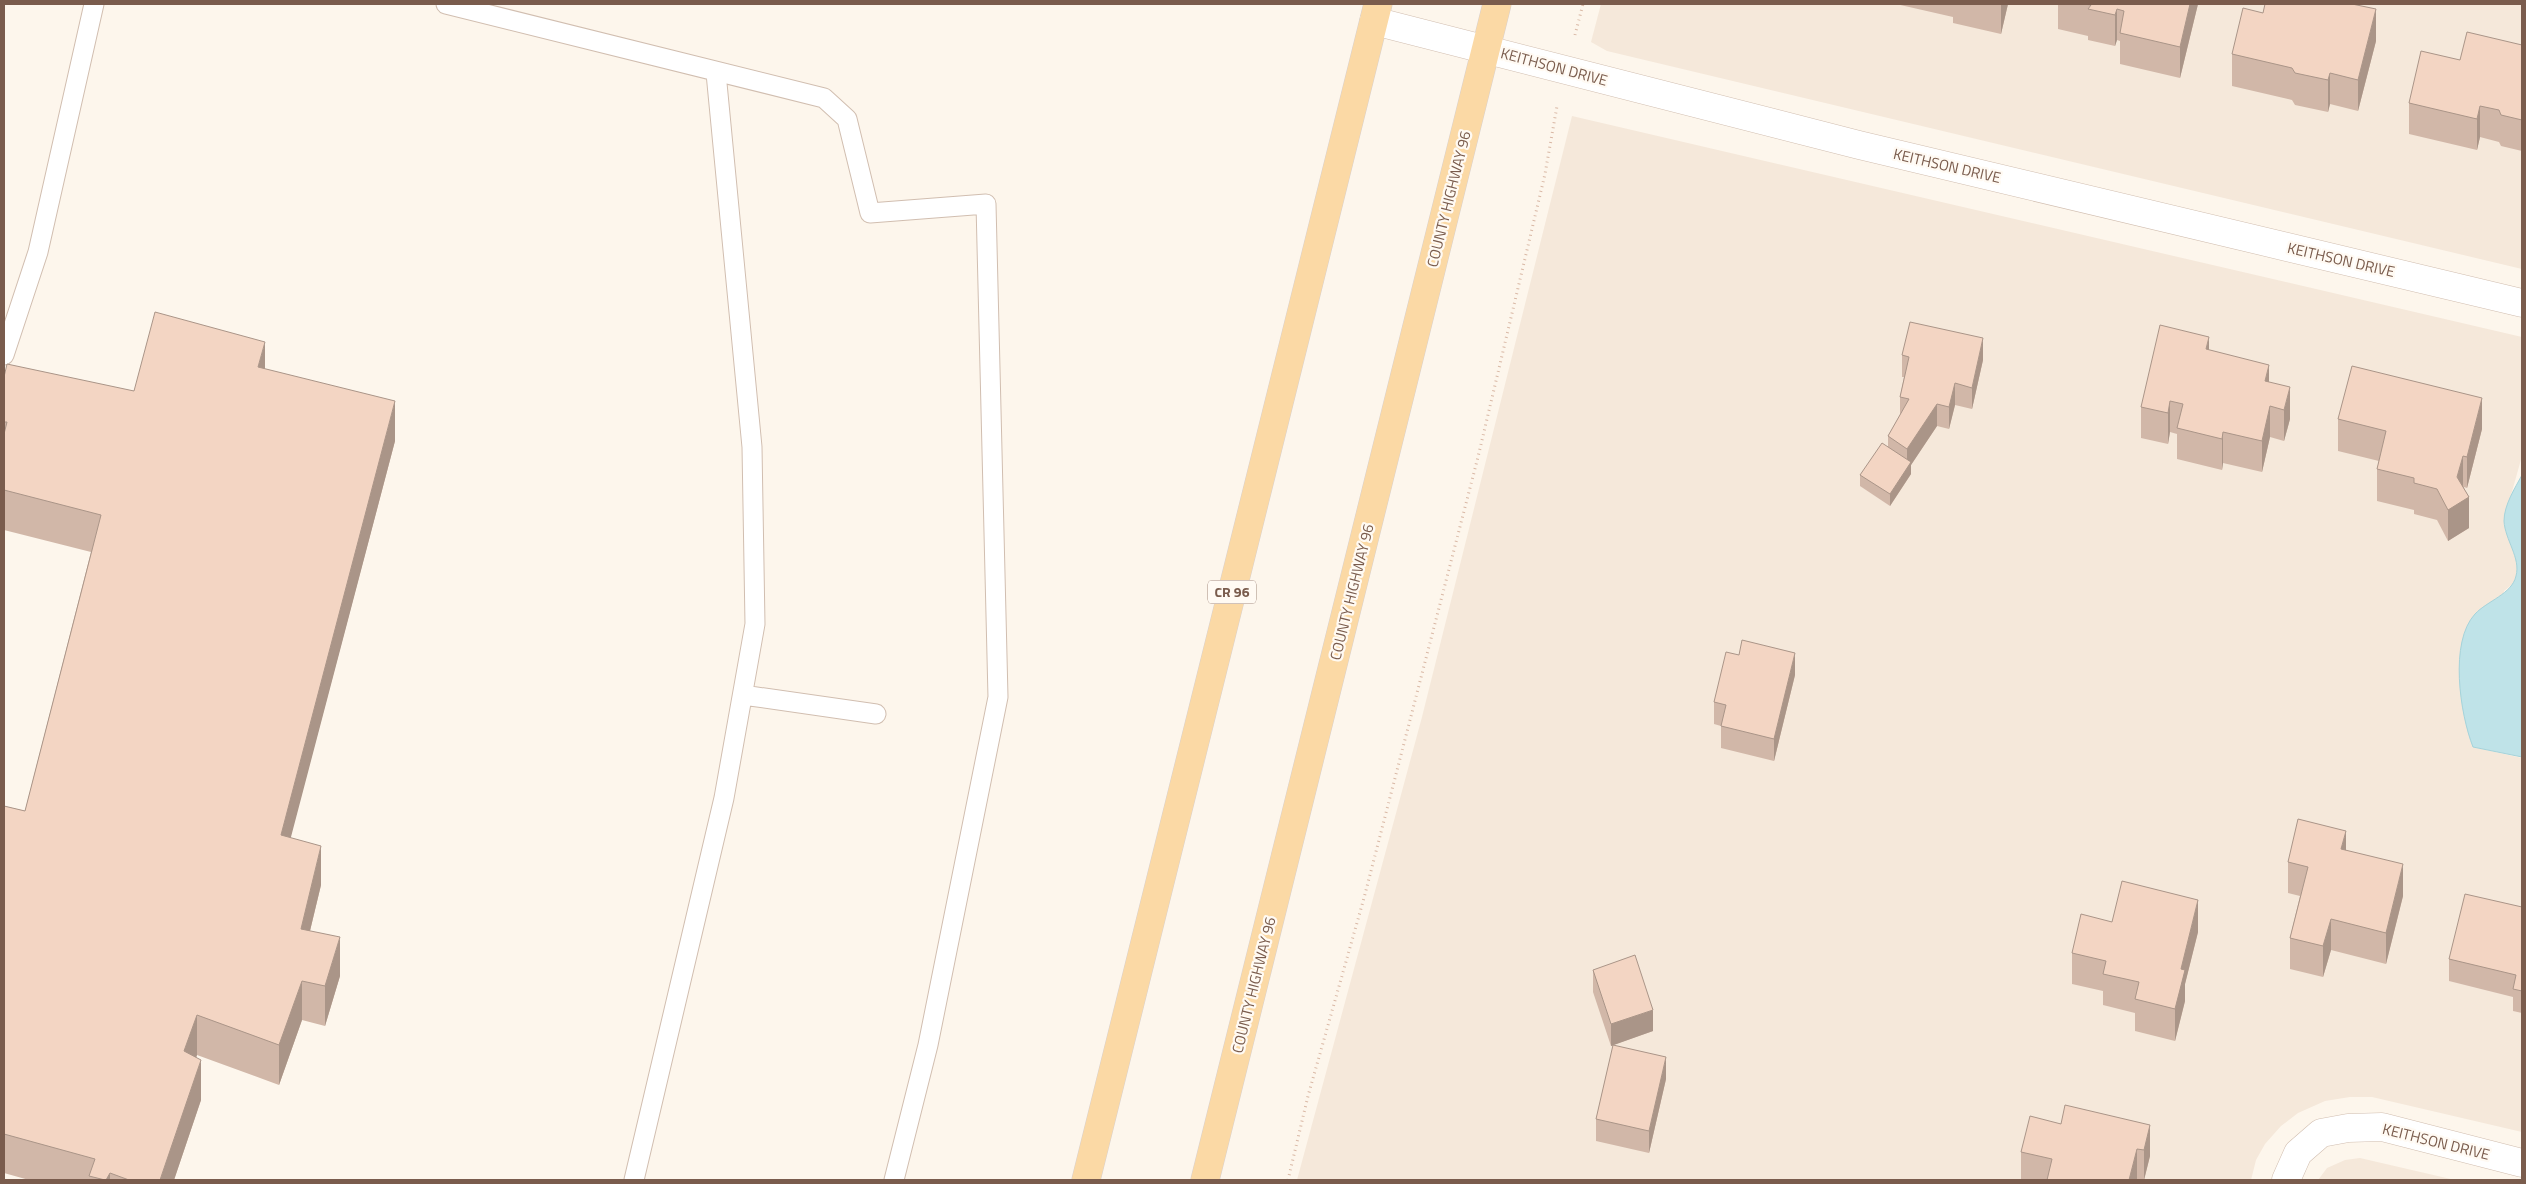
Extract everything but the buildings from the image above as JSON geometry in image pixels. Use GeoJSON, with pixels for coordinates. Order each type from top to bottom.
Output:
{"type":"FeatureCollection","features":[{"type":"Feature","properties":{"kind":"main road","name":"COUNTY HIGHWAY 96"},"geometry":{"type":"LineString","coordinates":[[1206,1180],[1497,4]]}},
{"type":"Feature","properties":{"kind":"main road","name":"CR 96"},"geometry":{"type":"LineString","coordinates":[[1086,1180],[1376,12]]}},
{"type":"Feature","properties":{"kind":"street","name":"KEITHSON DRIVE"},"geometry":{"type":"LineString","coordinates":[[1376,12],[1486,49],[1868,147],[2522,303]]}},
{"type":"Feature","properties":{"kind":"street","name":"KEITHSON DRIVE"},"geometry":{"type":"LineString","coordinates":[[2286,1180],[2298,1153],[2321,1133],[2348,1128],[2382,1127],[2522,1163]]}},
{"type":"Feature","properties":{"kind":"lane"},"geometry":{"type":"LineString","coordinates":[[4,355],[38,252],[94,4]]}},
{"type":"Feature","properties":{"kind":"lane"},"geometry":{"type":"LineString","coordinates":[[446,4],[716,73],[824,98],[846,120],[870,213],[986,204],[998,697],[928,1045],[894,1180]]}},
{"type":"Feature","properties":{"kind":"lane"},"geometry":{"type":"LineString","coordinates":[[634,1180],[724,798],[755,624],[752,447],[716,73]]}},
{"type":"Feature","properties":{"kind":"lane"},"geometry":{"type":"LineString","coordinates":[[743,695],[876,714]]}},
{"type":"Feature","properties":{"kind":"path"},"geometry":{"type":"LineString","coordinates":[[1574,37],[1583,4]]}},
{"type":"Feature","properties":{"kind":"path"},"geometry":{"type":"LineString","coordinates":[[1288,1180],[1308,1096],[1364,898],[1478,458],[1545,174],[1554,117]]}},
{"type":"Feature","properties":{"kind":"shaded area"},"geometry":{"type":"Polygon","coordinates":[[[1601,4],[2522,4],[2522,269],[1607,51],[1591,42],[1601,4]]]}},
{"type":"Feature","properties":{"kind":"shaded area"},"geometry":{"type":"Polygon","coordinates":[[[1572,116],[2522,337],[2522,456],[2504,520],[2519,567],[2515,582],[2504,591],[2473,747],[2522,758],[2522,1132],[2372,1097],[2350,1097],[2325,1101],[2298,1113],[2281,1126],[2265,1144],[2256,1160],[2251,1180],[1297,1180],[1422,717],[1572,116]]]}},
{"type":"Feature","properties":{"kind":"shaded area"},"geometry":{"type":"Polygon","coordinates":[[[2360,1158],[2455,1180],[2318,1180],[2327,1168],[2345,1160],[2360,1158]]]}},
{"type":"Feature","properties":{"kind":"water"},"geometry":{"type":"Polygon","coordinates":[[[2522,475],[2522,757],[2473,747],[2464,716],[2459,679],[2462,642],[2467,626],[2480,609],[2510,588],[2516,576],[2515,556],[2505,528],[2504,515],[2513,491],[2522,475]]]}}]}
